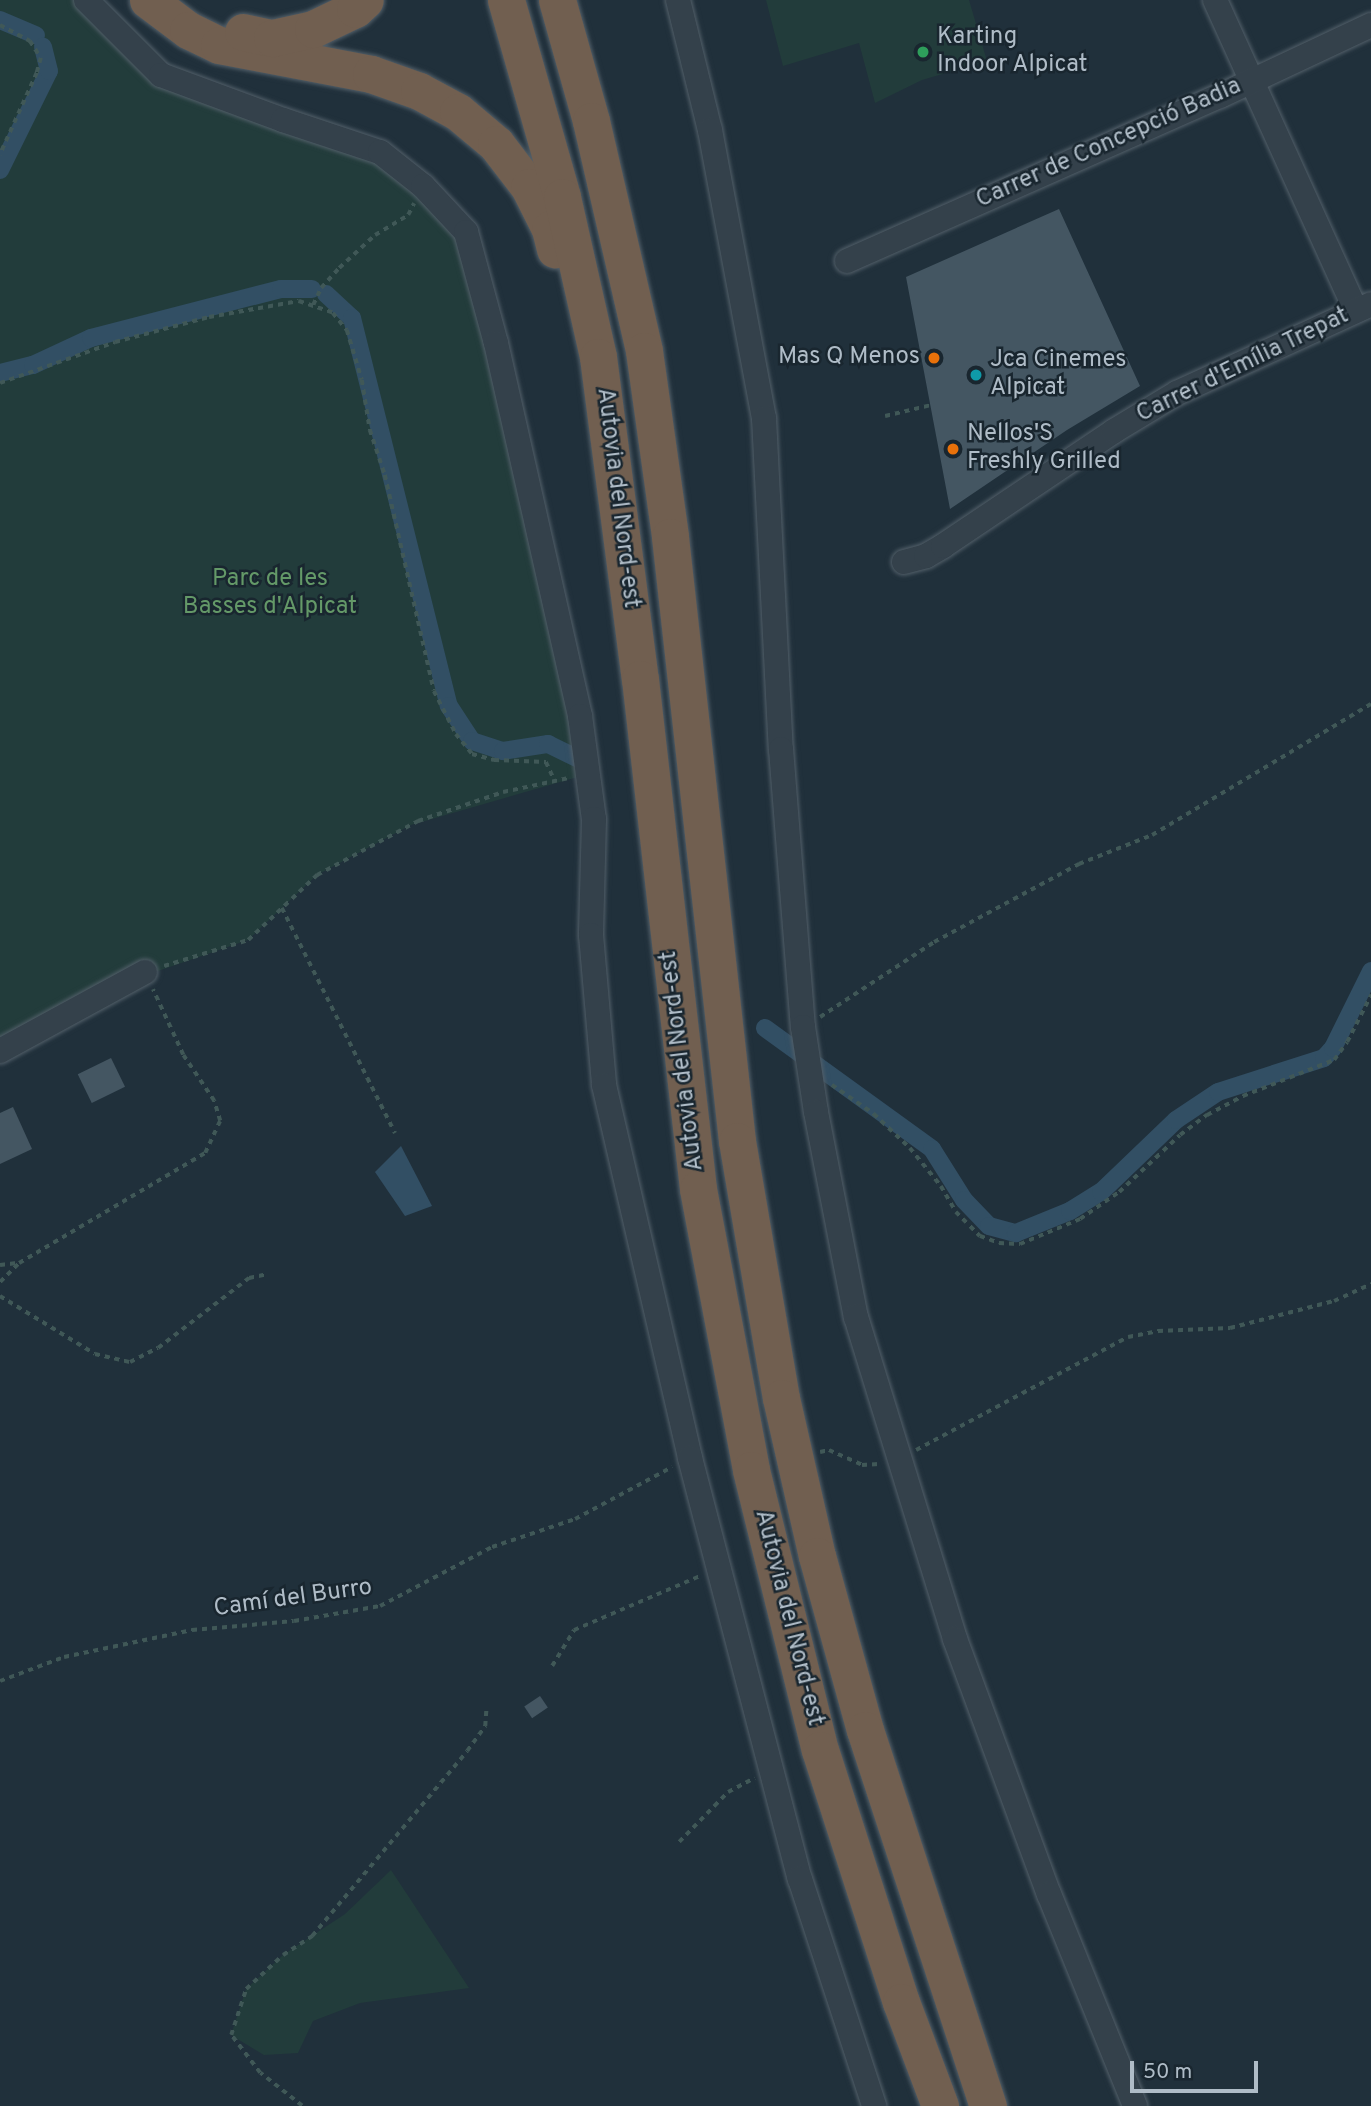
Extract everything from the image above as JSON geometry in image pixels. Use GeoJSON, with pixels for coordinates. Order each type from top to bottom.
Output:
{"type":"FeatureCollection","features":[{"type":"Feature","properties":{"kind":"highway"},"geometry":{"type":"LineString","coordinates":[[148,0],[188,30],[219,46],[371,74],[419,91],[458,112],[496,144],[529,187],[551,229],[597,444],[640,680]]}},
{"type":"Feature","properties":{"kind":"highway"},"geometry":{"type":"LineString","coordinates":[[180,0],[210,21],[272,38],[313,29],[355,9],[365,0]]}},
{"type":"Feature","properties":{"kind":"highway","name":"Autovia del Nord-est"},"geometry":{"type":"LineString","coordinates":[[506,0],[562,197],[598,357],[640,680],[698,1189],[751,1470],[820,1750],[901,2002],[940,2106]]}},
{"type":"Feature","properties":{"kind":"highway","name":"Autovia del Nord-est"},"geometry":{"type":"LineString","coordinates":[[557,0],[591,121],[645,351],[670,537],[737,1141],[781,1398],[817,1556],[866,1730],[988,2106]]}},
{"type":"Feature","properties":{"kind":"street"},"geometry":{"type":"LineString","coordinates":[[86,0],[161,75],[380,152],[423,186],[466,232],[499,356],[574,690],[588,774],[594,819],[591,935],[604,1084],[690,1458],[800,1879],[874,2106]]}},
{"type":"Feature","properties":{"kind":"street"},"geometry":{"type":"LineString","coordinates":[[678,0],[710,130],[764,418],[781,750],[803,1025],[809,1075],[856,1317],[897,1457],[1001,1767],[1135,2106]]}},
{"type":"Feature","properties":{"kind":"street"},"geometry":{"type":"LineString","coordinates":[[1215,0],[1251,82],[1364,307]]}},
{"type":"Feature","properties":{"kind":"street","name":"Carrer de Concepció Badia"},"geometry":{"type":"LineString","coordinates":[[847,261],[1251,82],[1371,25]]}},
{"type":"Feature","properties":{"kind":"street","name":"Carrer d'Emília Trepat"},"geometry":{"type":"LineString","coordinates":[[904,562],[926,556],[943,546],[1114,431],[1177,393],[1364,307]]}},
{"type":"Feature","properties":{"kind":"street"},"geometry":{"type":"LineString","coordinates":[[0,1051],[145,972]]}},
{"type":"Feature","properties":{"kind":"path"},"geometry":{"type":"LineString","coordinates":[[0,25],[30,41],[41,58],[37,73],[0,155]]}},
{"type":"Feature","properties":{"kind":"path"},"geometry":{"type":"LineString","coordinates":[[312,305],[321,288],[340,268],[375,236],[408,215],[423,186]]}},
{"type":"Feature","properties":{"kind":"path"},"geometry":{"type":"LineString","coordinates":[[0,383],[115,342],[209,317],[299,301],[332,313],[347,330],[362,380],[370,430],[385,475],[434,691],[456,734],[472,754],[494,760],[546,762],[555,781]]}},
{"type":"Feature","properties":{"kind":"path"},"geometry":{"type":"LineString","coordinates":[[885,416],[931,405]]}},
{"type":"Feature","properties":{"kind":"path"},"geometry":{"type":"LineString","coordinates":[[803,1025],[827,1014],[934,942],[1079,864],[1152,835],[1371,704]]}},
{"type":"Feature","properties":{"kind":"path"},"geometry":{"type":"LineString","coordinates":[[0,1282],[19,1263],[205,1153],[220,1121],[214,1101],[183,1055],[145,972],[248,940],[317,875],[418,821],[503,792],[588,774]]}},
{"type":"Feature","properties":{"kind":"path"},"geometry":{"type":"LineString","coordinates":[[282,908],[395,1133]]}},
{"type":"Feature","properties":{"kind":"path"},"geometry":{"type":"LineString","coordinates":[[809,1075],[849,1094],[874,1114],[924,1164],[956,1212],[980,1236],[999,1244],[1020,1244],[1080,1219],[1119,1192],[1180,1135],[1206,1115],[1243,1096],[1334,1060],[1347,1042],[1371,995]]}},
{"type":"Feature","properties":{"kind":"path"},"geometry":{"type":"LineString","coordinates":[[0,1265],[19,1263]]}},
{"type":"Feature","properties":{"kind":"path"},"geometry":{"type":"LineString","coordinates":[[0,1296],[95,1354],[130,1362],[158,1349],[249,1278],[268,1274]]}},
{"type":"Feature","properties":{"kind":"path"},"geometry":{"type":"LineString","coordinates":[[812,1454],[829,1451],[862,1465],[886,1462],[918,1450],[1128,1336],[1158,1331],[1230,1328],[1335,1301],[1371,1284]]}},
{"type":"Feature","properties":{"kind":"path","name":"Camí del Burro"},"geometry":{"type":"LineString","coordinates":[[0,1681],[64,1657],[192,1630],[294,1621],[380,1606],[492,1547],[575,1519],[690,1458]]}},
{"type":"Feature","properties":{"kind":"path"},"geometry":{"type":"LineString","coordinates":[[552,1666],[574,1630],[676,1584],[719,1569]]}},
{"type":"Feature","properties":{"kind":"path"},"geometry":{"type":"LineString","coordinates":[[302,2106],[260,2073],[231,2035],[246,1989],[283,1955],[312,1936],[467,1751],[485,1726],[486,1711]]}},
{"type":"Feature","properties":{"kind":"path"},"geometry":{"type":"LineString","coordinates":[[679,1842],[728,1793],[753,1777],[774,1779]]}},
{"type":"Feature","properties":{"kind":"green space","name":"Parc de les Basses d'Alpicat"},"geometry":{"type":"Polygon","coordinates":[[[0,0],[80,0],[161,75],[380,152],[466,232],[588,774],[411,825],[317,875],[248,940],[132,980],[0,1049],[0,0]]]}},
{"type":"Feature","properties":{"kind":"green space","name":"Karting Indoor Alpicat"},"geometry":{"type":"Polygon","coordinates":[[[766,0],[969,0],[987,61],[922,80],[875,103],[859,43],[783,66],[766,0]]]}},
{"type":"Feature","properties":{"kind":"green space"},"geometry":{"type":"Polygon","coordinates":[[[391,1870],[469,1988],[360,2003],[313,2021],[298,2053],[264,2055],[231,2035],[246,1989],[283,1955],[345,1914],[391,1870]]]}},
{"type":"Feature","properties":{"kind":"water"},"geometry":{"type":"Polygon","coordinates":[[[401,1146],[432,1206],[405,1216],[375,1172],[401,1146]]]}},
{"type":"Feature","properties":{"kind":"building"},"geometry":{"type":"Polygon","coordinates":[[[1059,209],[1140,386],[1067,430],[950,509],[906,277],[1059,209]]]}},
{"type":"Feature","properties":{"kind":"building"},"geometry":{"type":"Polygon","coordinates":[[[111,1058],[125,1087],[92,1103],[78,1074],[111,1058]]]}},
{"type":"Feature","properties":{"kind":"building"},"geometry":{"type":"Polygon","coordinates":[[[13,1107],[32,1149],[0,1164],[0,1113],[13,1107]]]}},
{"type":"Feature","properties":{"kind":"building"},"geometry":{"type":"Polygon","coordinates":[[[540,1696],[548,1708],[532,1718],[524,1707],[540,1696]]]}},
{"type":"Feature","properties":{"kind":"waterway"},"geometry":{"type":"LineString","coordinates":[[0,20],[36,35]]}},
{"type":"Feature","properties":{"kind":"waterway"},"geometry":{"type":"LineString","coordinates":[[0,170],[49,71],[43,47]]}},
{"type":"Feature","properties":{"kind":"waterway"},"geometry":{"type":"LineString","coordinates":[[0,373],[33,365],[91,338],[281,289],[312,289]]}},
{"type":"Feature","properties":{"kind":"waterway"},"geometry":{"type":"LineString","coordinates":[[326,294],[352,318],[449,706],[472,741],[503,751],[548,744],[577,758]]}},
{"type":"Feature","properties":{"kind":"waterway"},"geometry":{"type":"LineString","coordinates":[[765,1028],[932,1149],[964,1200],[989,1226],[1016,1233],[1070,1211],[1101,1192],[1176,1120],[1218,1092],[1324,1058],[1333,1048],[1371,971]]}},
{"type":"Feature","properties":{"kind":"place","name":"Karting Indoor Alpicat"},"geometry":{"type":"Point","coordinates":[923,52]}},
{"type":"Feature","properties":{"kind":"place","name":"Mas Q Menos"},"geometry":{"type":"Point","coordinates":[934,358]}},
{"type":"Feature","properties":{"kind":"place","name":"Jca Cinemes Alpicat"},"geometry":{"type":"Point","coordinates":[976,375]}},
{"type":"Feature","properties":{"kind":"place","name":"Nellos'S Freshly Grilled"},"geometry":{"type":"Point","coordinates":[953,449]}}]}
